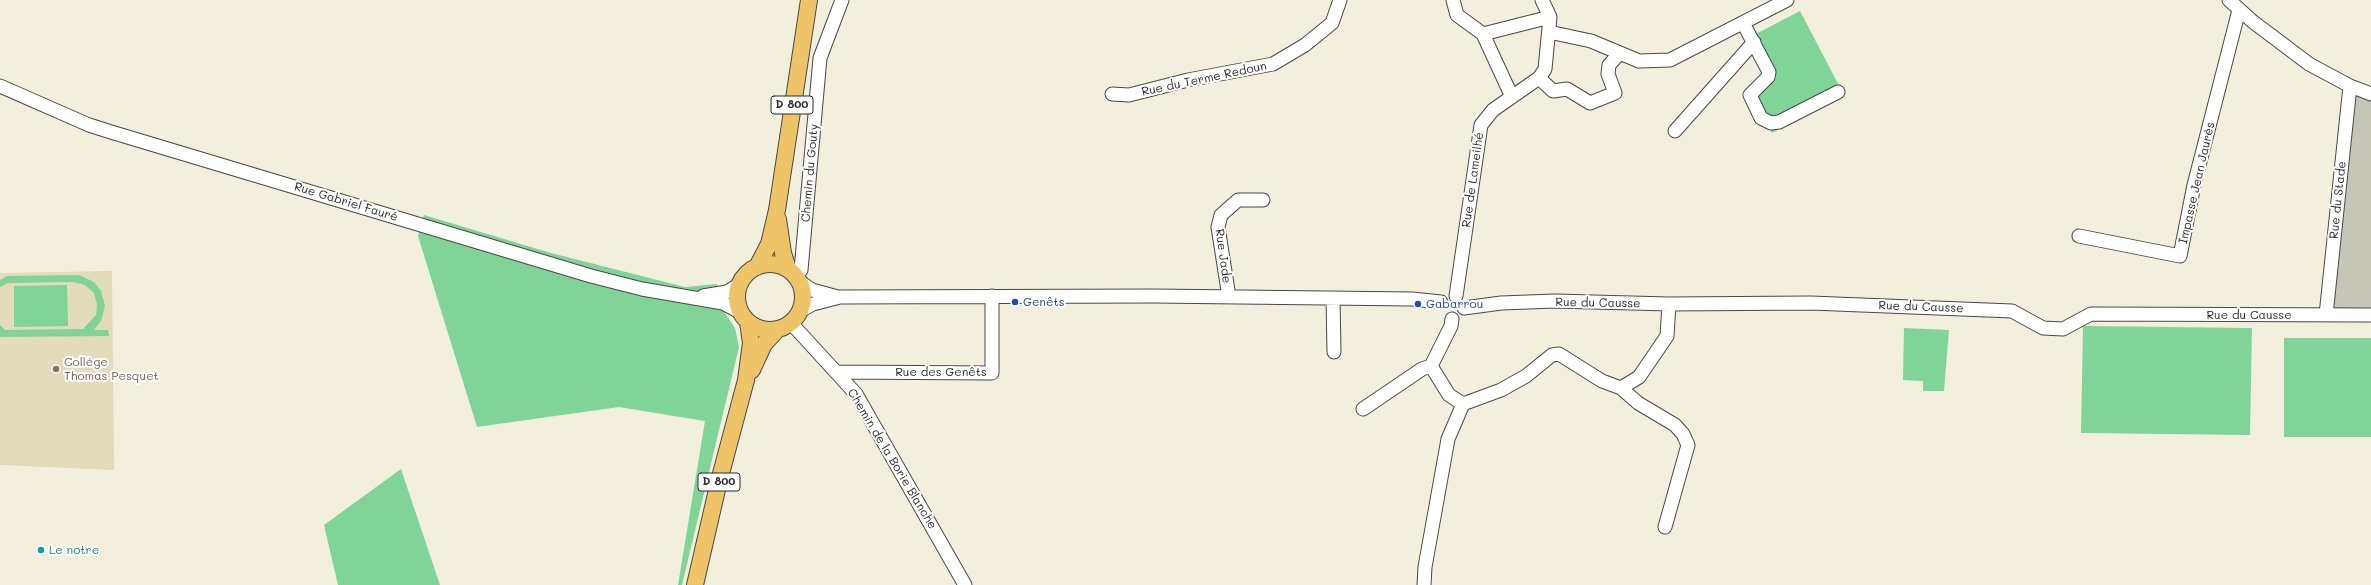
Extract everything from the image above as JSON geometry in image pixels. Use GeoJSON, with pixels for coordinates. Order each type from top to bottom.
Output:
{"type":"FeatureCollection","features":[{"type":"Feature","properties":{"kind":"main road","name":"D 800"},"geometry":{"type":"LineString","coordinates":[[757,267],[769,244],[777,210],[809,0]]}},
{"type":"Feature","properties":{"kind":"main road","name":"D 800"},"geometry":{"type":"LineString","coordinates":[[777,210],[783,253],[795,276]]}},
{"type":"Feature","properties":{"kind":"main road"},"geometry":{"type":"LineString","coordinates":[[767,264],[778,265],[795,276],[803,302],[789,321],[757,328],[744,317],[737,293],[740,284],[750,271],[767,264]]}},
{"type":"Feature","properties":{"kind":"main road","name":"D 800"},"geometry":{"type":"LineString","coordinates":[[694,585],[719,481],[746,380],[751,343],[744,317]]}},
{"type":"Feature","properties":{"kind":"main road","name":"D 800"},"geometry":{"type":"LineString","coordinates":[[746,380],[764,344],[789,321]]}},
{"type":"Feature","properties":{"kind":"street","name":"Chemin du Gouty"},"geometry":{"type":"LineString","coordinates":[[795,276],[801,270],[820,58],[842,0]]}},
{"type":"Feature","properties":{"kind":"street","name":"Rue du Terme Redoun"},"geometry":{"type":"LineString","coordinates":[[1112,94],[1130,95],[1188,80],[1273,64],[1305,45],[1332,23],[1340,0]]}},
{"type":"Feature","properties":{"kind":"street"},"geometry":{"type":"LineString","coordinates":[[1453,0],[1457,15],[1483,34],[1512,98]]}},
{"type":"Feature","properties":{"kind":"street"},"geometry":{"type":"LineString","coordinates":[[1542,0],[1550,17],[1545,69],[1539,78],[1553,91],[1567,89],[1590,103],[1615,93],[1608,74],[1609,65],[1619,54]]}},
{"type":"Feature","properties":{"kind":"street"},"geometry":{"type":"LineString","coordinates":[[1549,32],[1591,41],[1639,62],[1670,60],[1787,0]]}},
{"type":"Feature","properties":{"kind":"street"},"geometry":{"type":"LineString","coordinates":[[2229,0],[2239,10],[2309,64],[2350,86],[2371,94]]}},
{"type":"Feature","properties":{"kind":"street","name":"Impasse Jean Jaurès"},"geometry":{"type":"LineString","coordinates":[[2080,236],[2180,256],[2194,185],[2239,10]]}},
{"type":"Feature","properties":{"kind":"street"},"geometry":{"type":"LineString","coordinates":[[1483,34],[1550,17]]}},
{"type":"Feature","properties":{"kind":"street"},"geometry":{"type":"LineString","coordinates":[[1743,23],[1770,72],[1768,77],[1750,95],[1761,118],[1771,123],[1780,122],[1838,92]]}},
{"type":"Feature","properties":{"kind":"street"},"geometry":{"type":"LineString","coordinates":[[1675,131],[1754,42]]}},
{"type":"Feature","properties":{"kind":"street","name":"Rue de Lameilhé"},"geometry":{"type":"LineString","coordinates":[[1456,296],[1481,125],[1493,110],[1539,78]]}},
{"type":"Feature","properties":{"kind":"street","name":"Rue Gabriel Fauré"},"geometry":{"type":"LineString","coordinates":[[0,86],[65,115],[110,132],[605,280],[642,289],[697,297],[728,304],[744,317]]}},
{"type":"Feature","properties":{"kind":"street","name":"Rue du Stade"},"geometry":{"type":"LineString","coordinates":[[2326,315],[2350,86]]}},
{"type":"Feature","properties":{"kind":"street","name":"Rue Jade"},"geometry":{"type":"LineString","coordinates":[[1229,297],[1218,227],[1220,215],[1238,200],[1263,200]]}},
{"type":"Feature","properties":{"kind":"street"},"geometry":{"type":"LineString","coordinates":[[795,276],[812,290],[840,297]]}},
{"type":"Feature","properties":{"kind":"street","name":"Rue Gabriel Fauré"},"geometry":{"type":"LineString","coordinates":[[697,297],[727,292],[740,284]]}},
{"type":"Feature","properties":{"kind":"street","name":"Rue des Genêts"},"geometry":{"type":"LineString","coordinates":[[837,372],[992,373],[992,296]]}},
{"type":"Feature","properties":{"kind":"street"},"geometry":{"type":"LineString","coordinates":[[1456,296],[1462,300],[1464,308],[1462,314],[1452,319],[1442,314],[1441,302],[1446,297],[1456,296]]}},
{"type":"Feature","properties":{"kind":"street"},"geometry":{"type":"LineString","coordinates":[[789,321],[813,304],[840,297],[1229,297],[1412,299],[1441,302]]}},
{"type":"Feature","properties":{"kind":"street"},"geometry":{"type":"LineString","coordinates":[[1333,298],[1334,352]]}},
{"type":"Feature","properties":{"kind":"street","name":"Rue du Causse"},"geometry":{"type":"LineString","coordinates":[[1464,308],[1501,303],[1555,301],[1669,304],[1812,303],[2012,311],[2043,328],[2063,329],[2091,314],[2371,315]]}},
{"type":"Feature","properties":{"kind":"street"},"geometry":{"type":"LineString","coordinates":[[1621,388],[1640,377],[1668,336],[1669,304]]}},
{"type":"Feature","properties":{"kind":"street"},"geometry":{"type":"LineString","coordinates":[[1363,409],[1422,370],[1431,366],[1451,326],[1452,319]]}},
{"type":"Feature","properties":{"kind":"street","name":"Chemin de la Borie Blanche"},"geometry":{"type":"LineString","coordinates":[[789,321],[856,394],[965,585]]}},
{"type":"Feature","properties":{"kind":"street"},"geometry":{"type":"LineString","coordinates":[[1424,585],[1425,567],[1448,439],[1463,404],[1501,390],[1526,376],[1552,355],[1559,354],[1602,381],[1621,388],[1638,403],[1675,425],[1683,434],[1688,445],[1665,527]]}},
{"type":"Feature","properties":{"kind":"street"},"geometry":{"type":"LineString","coordinates":[[1431,366],[1449,395],[1463,404]]}},
{"type":"Feature","properties":{"kind":"shaded area"},"geometry":{"type":"Polygon","coordinates":[[[2357,82],[2371,87],[2371,317],[2332,314],[2357,82]]]}},
{"type":"Feature","properties":{"kind":"shaded area","name":"Collège Thomas Pesquet"},"geometry":{"type":"Polygon","coordinates":[[[112,271],[114,470],[0,465],[0,273],[112,271]]]}},
{"type":"Feature","properties":{"kind":"green space"},"geometry":{"type":"Polygon","coordinates":[[[1800,11],[1844,95],[1772,133],[1752,98],[1776,78],[1754,35],[1800,11]]]}},
{"type":"Feature","properties":{"kind":"green space"},"geometry":{"type":"Polygon","coordinates":[[[424,215],[551,253],[685,287],[717,284],[725,313],[735,328],[739,347],[682,585],[678,585],[705,421],[619,407],[477,427],[418,236],[424,215]]]}},
{"type":"Feature","properties":{"kind":"green space"},"geometry":{"type":"Polygon","coordinates":[[[79,275],[94,282],[101,291],[105,306],[101,321],[94,330],[108,330],[109,336],[0,337],[0,325],[5,330],[83,329],[96,315],[97,304],[94,293],[85,285],[73,282],[8,283],[0,287],[0,280],[7,276],[79,275]]]}},
{"type":"Feature","properties":{"kind":"green space"},"geometry":{"type":"Polygon","coordinates":[[[67,285],[68,326],[14,327],[14,286],[67,285]]]}},
{"type":"Feature","properties":{"kind":"green space"},"geometry":{"type":"Polygon","coordinates":[[[2083,326],[2252,328],[2250,435],[2081,433],[2083,326]]]}},
{"type":"Feature","properties":{"kind":"green space"},"geometry":{"type":"Polygon","coordinates":[[[1904,328],[1949,330],[1944,391],[1923,391],[1923,381],[1903,380],[1904,328]]]}},
{"type":"Feature","properties":{"kind":"green space"},"geometry":{"type":"Polygon","coordinates":[[[2284,338],[2371,338],[2371,437],[2284,437],[2284,338]]]}},
{"type":"Feature","properties":{"kind":"green space"},"geometry":{"type":"Polygon","coordinates":[[[401,469],[440,585],[338,585],[324,525],[401,469]]]}},
{"type":"Feature","properties":{"kind":"place","name":"Genêts"},"geometry":{"type":"Point","coordinates":[1015,302]}},
{"type":"Feature","properties":{"kind":"place","name":"Gabarrou"},"geometry":{"type":"Point","coordinates":[1418,304]}},
{"type":"Feature","properties":{"kind":"place","name":"Collège Thomas Pesquet"},"geometry":{"type":"Point","coordinates":[56,369]}},
{"type":"Feature","properties":{"kind":"place","name":"Le notre"},"geometry":{"type":"Point","coordinates":[41,550]}}]}
